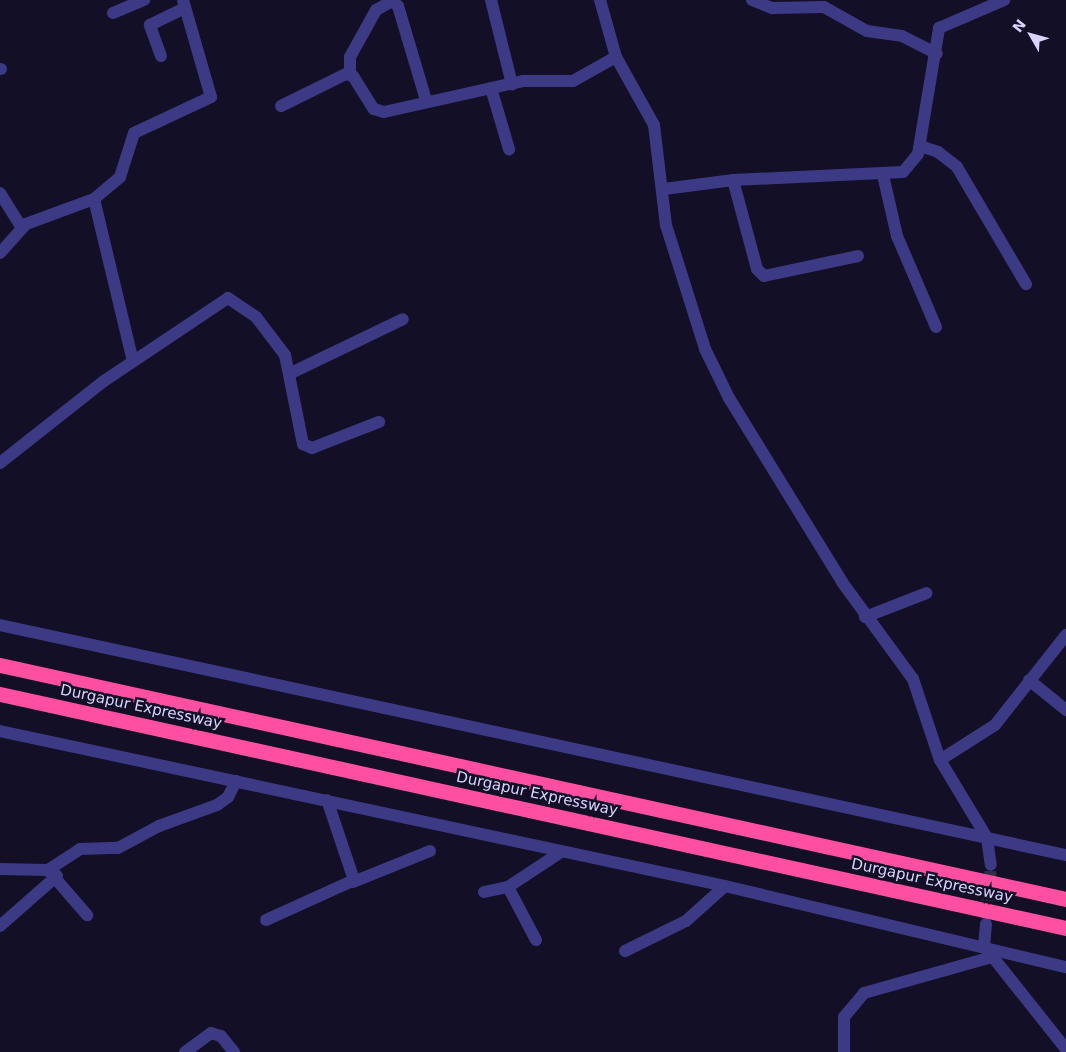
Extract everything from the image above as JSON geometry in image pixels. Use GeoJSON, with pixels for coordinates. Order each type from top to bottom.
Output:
{"type":"FeatureCollection","features":[{"type":"Feature","properties":{"kind":"highway","name":"Durgapur Expressway"},"geometry":{"type":"LineString","coordinates":[[0,666],[1066,899]]}},
{"type":"Feature","properties":{"kind":"highway","name":"Durgapur Expressway"},"geometry":{"type":"LineString","coordinates":[[0,694],[1066,928]]}},
{"type":"Feature","properties":{"kind":"street"},"geometry":{"type":"LineString","coordinates":[[113,13],[144,0]]}},
{"type":"Feature","properties":{"kind":"street"},"geometry":{"type":"LineString","coordinates":[[491,0],[512,84]]}},
{"type":"Feature","properties":{"kind":"street"},"geometry":{"type":"LineString","coordinates":[[600,0],[616,57],[654,125],[664,189],[666,225],[685,297],[716,374],[865,617],[913,679],[940,760],[987,838],[991,865]]}},
{"type":"Feature","properties":{"kind":"street"},"geometry":{"type":"LineString","coordinates":[[752,0],[772,8],[824,7],[867,30],[902,36],[937,54]]}},
{"type":"Feature","properties":{"kind":"street"},"geometry":{"type":"LineString","coordinates":[[664,189],[733,180],[883,175],[910,167],[920,146],[941,25],[1004,0]]}},
{"type":"Feature","properties":{"kind":"street"},"geometry":{"type":"LineString","coordinates":[[426,100],[398,6],[392,2],[376,10],[350,57],[350,74],[378,111],[512,84],[573,80],[616,57]]}},
{"type":"Feature","properties":{"kind":"street"},"geometry":{"type":"LineString","coordinates":[[0,253],[21,227],[94,199],[120,177],[134,133],[210,97],[184,4],[150,25],[161,56]]}},
{"type":"Feature","properties":{"kind":"street"},"geometry":{"type":"LineString","coordinates":[[281,106],[350,74]]}},
{"type":"Feature","properties":{"kind":"street"},"geometry":{"type":"LineString","coordinates":[[491,88],[509,149]]}},
{"type":"Feature","properties":{"kind":"street"},"geometry":{"type":"LineString","coordinates":[[920,146],[938,152],[957,167],[1026,284]]}},
{"type":"Feature","properties":{"kind":"street"},"geometry":{"type":"LineString","coordinates":[[883,175],[897,236],[936,327]]}},
{"type":"Feature","properties":{"kind":"street"},"geometry":{"type":"LineString","coordinates":[[733,180],[757,269],[764,276],[858,256]]}},
{"type":"Feature","properties":{"kind":"street"},"geometry":{"type":"LineString","coordinates":[[0,193],[21,227]]}},
{"type":"Feature","properties":{"kind":"street"},"geometry":{"type":"LineString","coordinates":[[94,199],[133,361]]}},
{"type":"Feature","properties":{"kind":"street"},"geometry":{"type":"LineString","coordinates":[[0,464],[133,361],[228,298],[270,332],[290,373],[306,446],[379,422]]}},
{"type":"Feature","properties":{"kind":"street"},"geometry":{"type":"LineString","coordinates":[[290,373],[403,319]]}},
{"type":"Feature","properties":{"kind":"street"},"geometry":{"type":"LineString","coordinates":[[865,617],[926,593]]}},
{"type":"Feature","properties":{"kind":"street"},"geometry":{"type":"LineString","coordinates":[[0,626],[1066,855]]}},
{"type":"Feature","properties":{"kind":"street"},"geometry":{"type":"LineString","coordinates":[[940,760],[987,732],[1066,635]]}},
{"type":"Feature","properties":{"kind":"street"},"geometry":{"type":"LineString","coordinates":[[1029,680],[1066,710]]}},
{"type":"Feature","properties":{"kind":"street"},"geometry":{"type":"LineString","coordinates":[[0,731],[725,886],[1066,967]]}},
{"type":"Feature","properties":{"kind":"street"},"geometry":{"type":"LineString","coordinates":[[0,926],[52,873],[80,849],[118,848],[158,826],[223,802],[236,781]]}},
{"type":"Feature","properties":{"kind":"street"},"geometry":{"type":"LineString","coordinates":[[327,800],[354,871],[353,882]]}},
{"type":"Feature","properties":{"kind":"street"},"geometry":{"type":"LineString","coordinates":[[266,920],[430,851]]}},
{"type":"Feature","properties":{"kind":"street"},"geometry":{"type":"LineString","coordinates":[[484,892],[508,887],[561,852]]}},
{"type":"Feature","properties":{"kind":"street"},"geometry":{"type":"LineString","coordinates":[[0,869],[52,873],[87,915]]}},
{"type":"Feature","properties":{"kind":"street"},"geometry":{"type":"LineString","coordinates":[[625,951],[686,921],[725,886]]}},
{"type":"Feature","properties":{"kind":"street"},"geometry":{"type":"LineString","coordinates":[[508,887],[536,940]]}},
{"type":"Feature","properties":{"kind":"street"},"geometry":{"type":"LineString","coordinates":[[986,924],[984,946],[1066,1049]]}},
{"type":"Feature","properties":{"kind":"street"},"geometry":{"type":"LineString","coordinates":[[844,1052],[844,1017],[864,993],[992,957]]}},
{"type":"Feature","properties":{"kind":"street"},"geometry":{"type":"LineString","coordinates":[[185,1052],[212,1033],[221,1036],[234,1052]]}},
{"type":"Feature","properties":{"kind":"tunnel"},"geometry":{"type":"LineString","coordinates":[[987,919],[991,865]]}}]}
